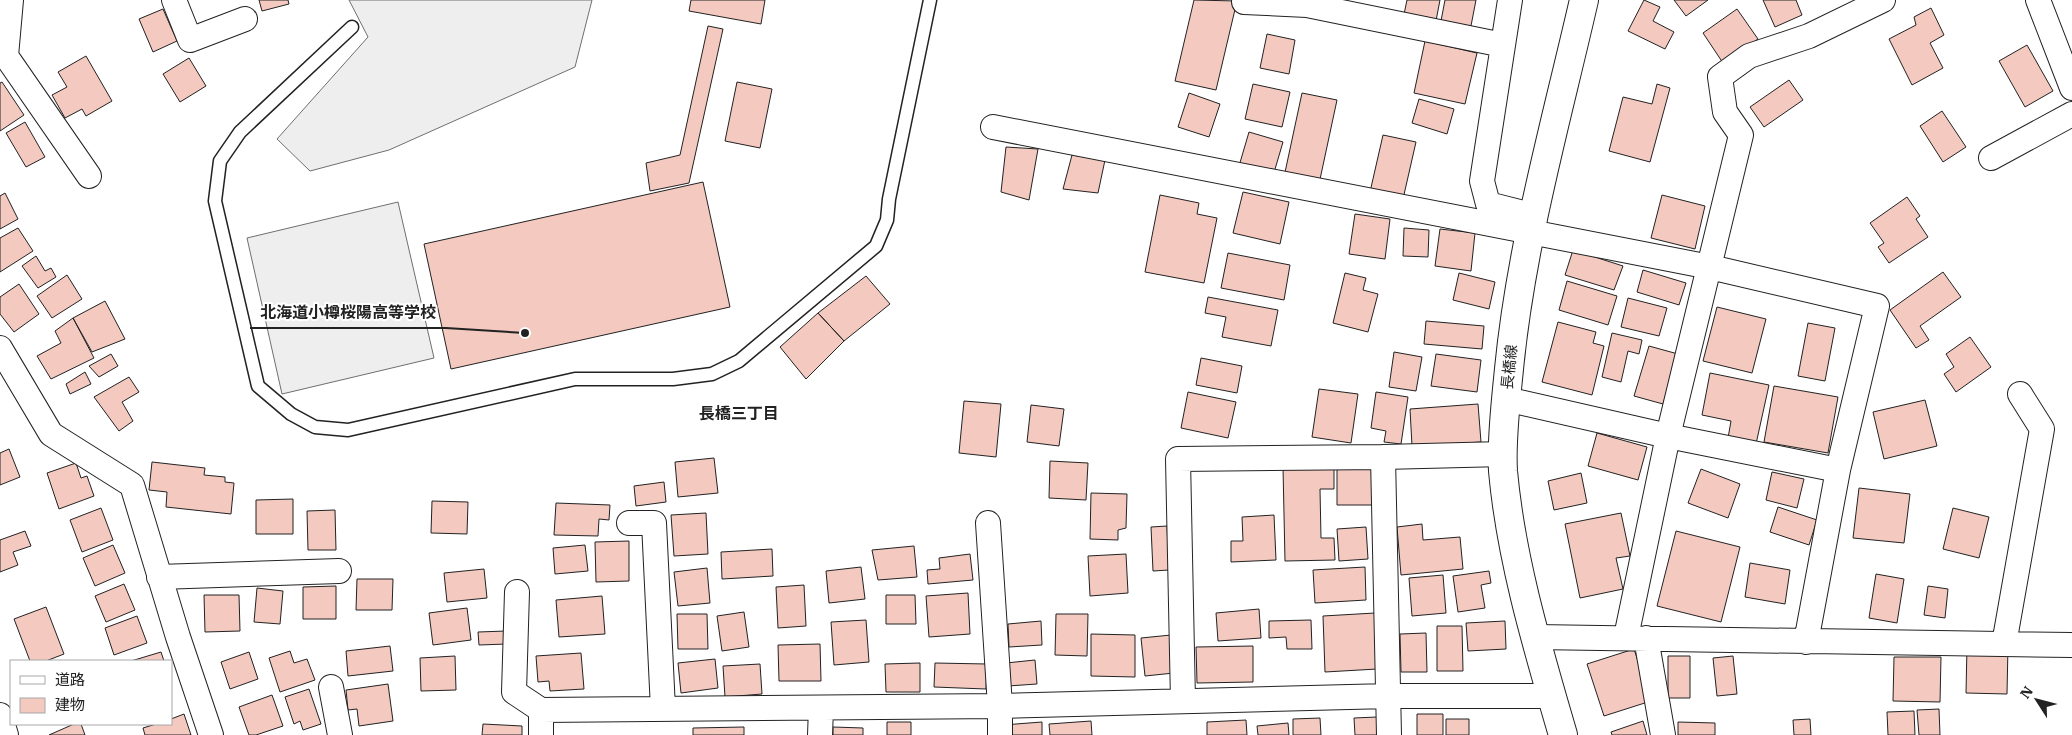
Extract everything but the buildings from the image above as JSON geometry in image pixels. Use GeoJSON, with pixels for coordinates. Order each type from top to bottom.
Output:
{"type":"FeatureCollection","features":[{"type":"Feature","properties":{"kind":"street"},"geometry":{"type":"LineString","coordinates":[[11,0],[6,56],[90,176]]}},
{"type":"Feature","properties":{"kind":"street"},"geometry":{"type":"LineString","coordinates":[[174,0],[190,40],[245,19]]}},
{"type":"Feature","properties":{"kind":"street"},"geometry":{"type":"LineString","coordinates":[[1510,0],[1482,181],[1488,204],[1533,224]]}},
{"type":"Feature","properties":{"kind":"street","name":"長橋線"},"geometry":{"type":"LineString","coordinates":[[1563,735],[1535,637],[1514,545],[1503,470],[1506,400],[1513,328],[1533,224],[1584,0]]}},
{"type":"Feature","properties":{"kind":"street"},"geometry":{"type":"LineString","coordinates":[[1663,735],[1636,637],[1668,436],[1741,136],[1725,112],[1720,77],[1749,56],[1809,36],[1883,0]]}},
{"type":"Feature","properties":{"kind":"street"},"geometry":{"type":"LineString","coordinates":[[2038,0],[2072,88]]}},
{"type":"Feature","properties":{"kind":"street"},"geometry":{"type":"LineString","coordinates":[[1244,2],[1307,5],[1503,45]]}},
{"type":"Feature","properties":{"kind":"street"},"geometry":{"type":"LineString","coordinates":[[1991,158],[2072,114]]}},
{"type":"Feature","properties":{"kind":"street"},"geometry":{"type":"LineString","coordinates":[[993,127],[1533,224],[1710,268],[1876,306],[1838,470],[1806,642]]}},
{"type":"Feature","properties":{"kind":"street"},"geometry":{"type":"LineString","coordinates":[[0,348],[51,434],[132,485],[211,735]]}},
{"type":"Feature","properties":{"kind":"street"},"geometry":{"type":"LineString","coordinates":[[2004,644],[2042,429],[2020,394]]}},
{"type":"Feature","properties":{"kind":"street"},"geometry":{"type":"LineString","coordinates":[[1506,400],[1668,436],[1838,470]]}},
{"type":"Feature","properties":{"kind":"street"},"geometry":{"type":"LineString","coordinates":[[1183,701],[1178,459],[1383,458],[1504,454]]}},
{"type":"Feature","properties":{"kind":"street"},"geometry":{"type":"LineString","coordinates":[[1383,458],[1389,735]]}},
{"type":"Feature","properties":{"kind":"street"},"geometry":{"type":"LineString","coordinates":[[629,523],[654,523],[664,709]]}},
{"type":"Feature","properties":{"kind":"street"},"geometry":{"type":"LineString","coordinates":[[988,523],[1000,706],[1000,735]]}},
{"type":"Feature","properties":{"kind":"street"},"geometry":{"type":"LineString","coordinates":[[160,577],[339,571]]}},
{"type":"Feature","properties":{"kind":"street"},"geometry":{"type":"LineString","coordinates":[[517,592],[514,692],[541,710],[1000,706],[1389,696],[1552,696]]}},
{"type":"Feature","properties":{"kind":"street"},"geometry":{"type":"LineString","coordinates":[[1535,637],[1636,637],[1806,642],[2072,645]]}},
{"type":"Feature","properties":{"kind":"street"},"geometry":{"type":"LineString","coordinates":[[331,687],[340,735]]}},
{"type":"Feature","properties":{"kind":"street"},"geometry":{"type":"LineString","coordinates":[[820,735],[821,708]]}},
{"type":"Feature","properties":{"kind":"street"},"geometry":{"type":"LineString","coordinates":[[541,710],[541,735]]}},
{"type":"Feature","properties":{"kind":"street"},"geometry":{"type":"LineString","coordinates":[[0,715],[6,735]]}},
{"type":"Feature","properties":{"kind":"lane"},"geometry":{"type":"LineString","coordinates":[[352,28],[240,132],[220,161],[215,201],[258,386],[290,414],[315,427],[348,430],[575,379],[673,379],[712,374],[739,361],[876,246],[887,220],[889,200],[930,0]]}},
{"type":"Feature","properties":{"kind":"shaded area"},"geometry":{"type":"Polygon","coordinates":[[[349,0],[592,0],[575,67],[389,150],[310,171],[277,139],[368,37],[349,0]]]}},
{"type":"Feature","properties":{"kind":"shaded area"},"geometry":{"type":"Polygon","coordinates":[[[398,202],[434,358],[282,394],[247,238],[398,202]]]}},
{"type":"Feature","properties":{"kind":"place","name":"北海道小樽桜陽高等学校"},"geometry":{"type":"Point","coordinates":[525,333]}},
{"type":"Feature","properties":{"kind":"district","name":"長橋三丁目"},"geometry":{"type":"Point","coordinates":[739,413]}}]}
